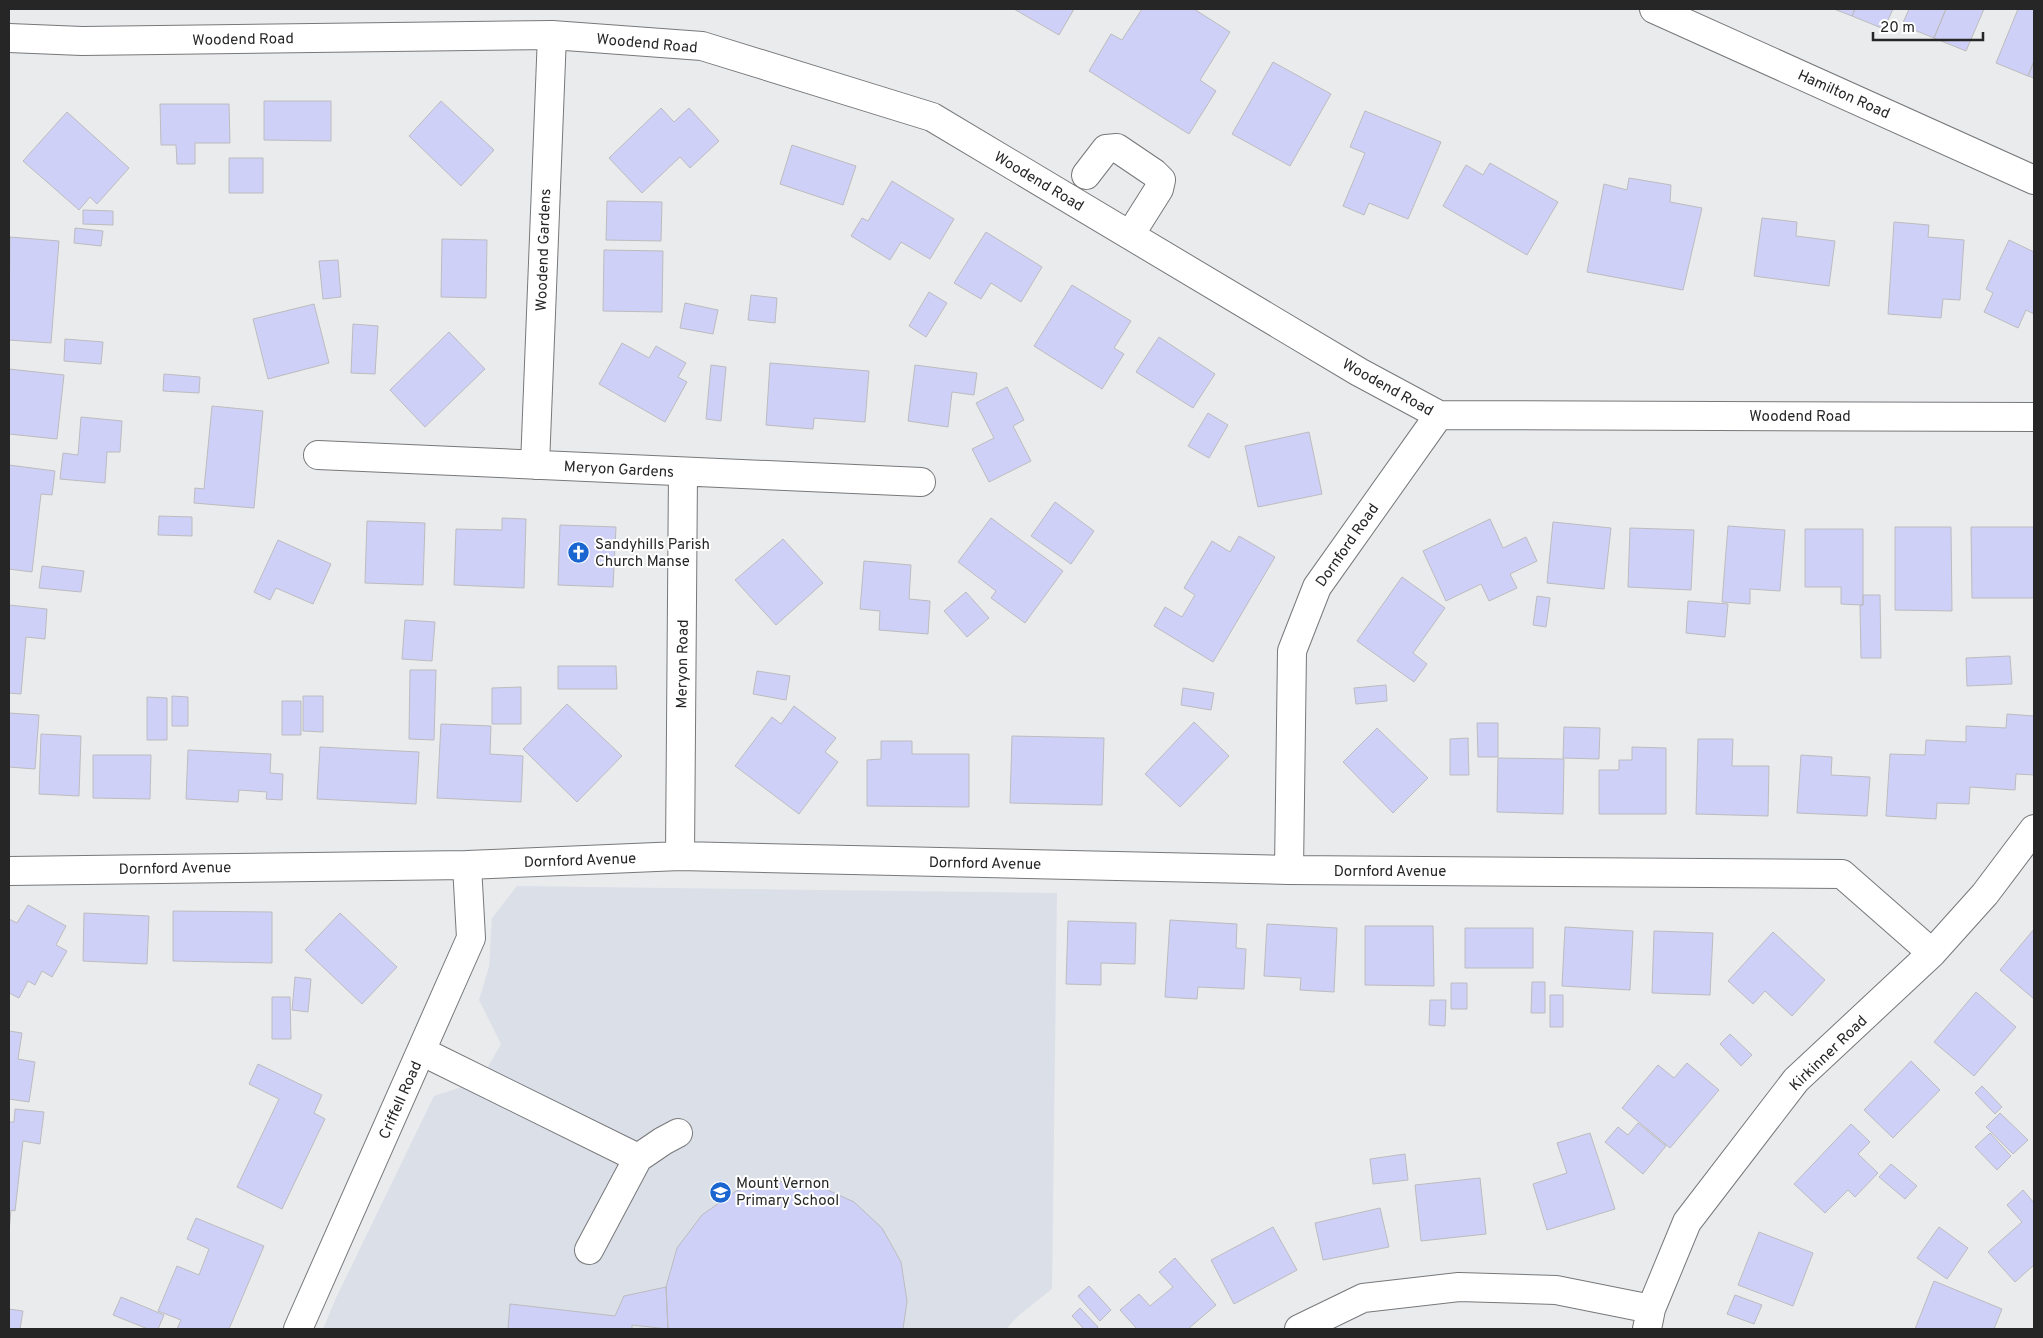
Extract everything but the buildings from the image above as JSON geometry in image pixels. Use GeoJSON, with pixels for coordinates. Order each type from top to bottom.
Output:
{"type":"FeatureCollection","features":[{"type":"Feature","properties":{"kind":"street","name":"Hamilton Road"},"geometry":{"type":"LineString","coordinates":[[1654,9],[2034,180]]}},
{"type":"Feature","properties":{"kind":"street","name":"Woodend Road"},"geometry":{"type":"LineString","coordinates":[[9,38],[82,41],[552,35],[702,46],[932,117],[1359,372],[1439,415],[2034,417]]}},
{"type":"Feature","properties":{"kind":"street","name":"Woodend Gardens"},"geometry":{"type":"LineString","coordinates":[[535,465],[552,35]]}},
{"type":"Feature","properties":{"kind":"street"},"geometry":{"type":"LineString","coordinates":[[1086,175],[1106,149],[1117,148],[1154,173],[1161,180],[1159,189],[1130,235]]}},
{"type":"Feature","properties":{"kind":"street","name":"Dornford Road"},"geometry":{"type":"LineString","coordinates":[[1289,870],[1292,651],[1317,587],[1439,415]]}},
{"type":"Feature","properties":{"kind":"street","name":"Meryon Gardens"},"geometry":{"type":"LineString","coordinates":[[318,455],[921,482]]}},
{"type":"Feature","properties":{"kind":"street","name":"Meryon Road"},"geometry":{"type":"LineString","coordinates":[[680,856],[684,472]]}},
{"type":"Feature","properties":{"kind":"street","name":"Kirkinner Road"},"geometry":{"type":"LineString","coordinates":[[1649,1319],[1687,1222],[1796,1080],[1932,953],[1985,894],[2034,829]]}},
{"type":"Feature","properties":{"kind":"street","name":"Dornford Avenue"},"geometry":{"type":"LineString","coordinates":[[9,871],[468,864],[680,856],[1289,870],[1842,874],[1932,953]]}},
{"type":"Feature","properties":{"kind":"street","name":"Criffell Road"},"geometry":{"type":"LineString","coordinates":[[298,1329],[471,938],[468,864]]}},
{"type":"Feature","properties":{"kind":"street"},"geometry":{"type":"LineString","coordinates":[[422,1051],[638,1158]]}},
{"type":"Feature","properties":{"kind":"street"},"geometry":{"type":"LineString","coordinates":[[589,1250],[638,1158],[662,1141],[678,1134]]}},
{"type":"Feature","properties":{"kind":"street"},"geometry":{"type":"LineString","coordinates":[[1299,1329],[1362,1298],[1460,1287],[1556,1290],[1649,1319]]}},
{"type":"Feature","properties":{"kind":"shaded area","name":"Mount Vernon Primary School"},"geometry":{"type":"Polygon","coordinates":[[[517,886],[1057,893],[1052,1289],[1018,1316],[1006,1329],[323,1329],[335,1300],[434,1096],[480,1081],[501,1044],[479,1000],[489,967],[492,918],[517,886]]]}},
{"type":"Feature","properties":{"kind":"place","name":"Sandyhills Parish Church Manse"},"geometry":{"type":"Point","coordinates":[579,553]}},
{"type":"Feature","properties":{"kind":"place","name":"Mount Vernon Primary School"},"geometry":{"type":"Point","coordinates":[720,1192]}}]}
